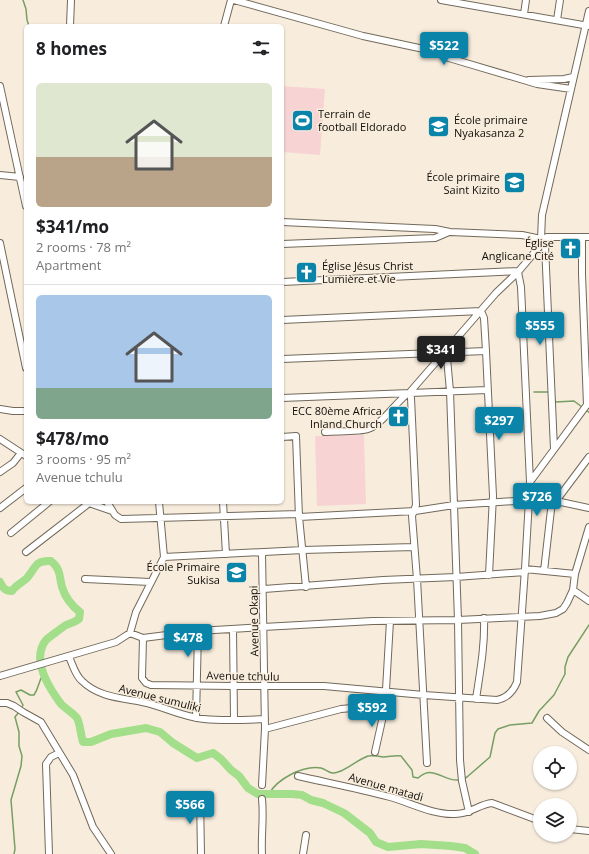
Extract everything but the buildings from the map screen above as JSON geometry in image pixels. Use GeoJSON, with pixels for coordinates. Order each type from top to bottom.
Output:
{"type":"FeatureCollection","features":[{"type":"Feature","properties":{"kind":"street"},"geometry":{"type":"LineString","coordinates":[[70,24],[71,0]]}},
{"type":"Feature","properties":{"kind":"street"},"geometry":{"type":"LineString","coordinates":[[225,24],[232,0],[363,36],[433,51],[449,58],[537,84],[571,89]]}},
{"type":"Feature","properties":{"kind":"street"},"geometry":{"type":"LineString","coordinates":[[441,0],[465,2],[587,26]]}},
{"type":"Feature","properties":{"kind":"street"},"geometry":{"type":"LineString","coordinates":[[524,14],[526,0]]}},
{"type":"Feature","properties":{"kind":"street"},"geometry":{"type":"LineString","coordinates":[[557,20],[560,0]]}},
{"type":"Feature","properties":{"kind":"street"},"geometry":{"type":"LineString","coordinates":[[325,432],[368,429],[375,425],[404,396],[410,392],[496,293],[518,272],[538,248],[541,239],[542,215],[573,77],[587,26],[589,11]]}},
{"type":"Feature","properties":{"kind":"street"},"geometry":{"type":"LineString","coordinates":[[524,80],[564,79],[573,77]]}},
{"type":"Feature","properties":{"kind":"street"},"geometry":{"type":"LineString","coordinates":[[0,86],[24,196]]}},
{"type":"Feature","properties":{"kind":"street"},"geometry":{"type":"LineString","coordinates":[[0,175],[20,177]]}},
{"type":"Feature","properties":{"kind":"street"},"geometry":{"type":"LineString","coordinates":[[284,222],[435,229],[450,232],[522,235],[541,239],[547,237],[586,237],[582,274],[586,406],[530,482]]}},
{"type":"Feature","properties":{"kind":"street"},"geometry":{"type":"LineString","coordinates":[[284,244],[435,238],[450,232]]}},
{"type":"Feature","properties":{"kind":"street"},"geometry":{"type":"LineString","coordinates":[[541,239],[545,245],[554,448]]}},
{"type":"Feature","properties":{"kind":"street"},"geometry":{"type":"LineString","coordinates":[[0,243],[24,358]]}},
{"type":"Feature","properties":{"kind":"street"},"geometry":{"type":"LineString","coordinates":[[284,282],[518,272]]}},
{"type":"Feature","properties":{"kind":"street"},"geometry":{"type":"LineString","coordinates":[[518,272],[521,287],[530,482],[522,617]]}},
{"type":"Feature","properties":{"kind":"street"},"geometry":{"type":"LineString","coordinates":[[284,320],[481,311]]}},
{"type":"Feature","properties":{"kind":"street"},"geometry":{"type":"LineString","coordinates":[[481,311],[484,318],[493,496],[489,575]]}},
{"type":"Feature","properties":{"kind":"street"},"geometry":{"type":"LineString","coordinates":[[284,359],[486,351]]}},
{"type":"Feature","properties":{"kind":"street"},"geometry":{"type":"LineString","coordinates":[[444,352],[447,358],[450,391],[458,620],[460,760],[462,781],[469,812],[486,803],[492,803],[533,818]]}},
{"type":"Feature","properties":{"kind":"street"},"geometry":{"type":"LineString","coordinates":[[284,398],[487,390]]}},
{"type":"Feature","properties":{"kind":"street"},"geometry":{"type":"LineString","coordinates":[[410,392],[416,505],[412,516],[427,763]]}},
{"type":"Feature","properties":{"kind":"street"},"geometry":{"type":"LineString","coordinates":[[0,409],[24,411]]}},
{"type":"Feature","properties":{"kind":"street"},"geometry":{"type":"LineString","coordinates":[[284,437],[296,436],[299,516],[306,587]]}},
{"type":"Feature","properties":{"kind":"street"},"geometry":{"type":"LineString","coordinates":[[0,439],[24,455],[0,472]]}},
{"type":"Feature","properties":{"kind":"street"},"geometry":{"type":"LineString","coordinates":[[544,571],[554,501],[589,457]]}},
{"type":"Feature","properties":{"kind":"street"},"geometry":{"type":"LineString","coordinates":[[0,508],[24,490]]}},
{"type":"Feature","properties":{"kind":"street"},"geometry":{"type":"LineString","coordinates":[[108,504],[115,515],[120,519],[224,516],[299,516],[415,510],[454,505],[529,500],[554,501],[589,508]]}},
{"type":"Feature","properties":{"kind":"street"},"geometry":{"type":"LineString","coordinates":[[11,533],[47,504]]}},
{"type":"Feature","properties":{"kind":"street"},"geometry":{"type":"LineString","coordinates":[[26,552],[86,504]]}},
{"type":"Feature","properties":{"kind":"street"},"geometry":{"type":"LineString","coordinates":[[90,504],[112,511]]}},
{"type":"Feature","properties":{"kind":"street"},"geometry":{"type":"LineString","coordinates":[[0,676],[46,664],[116,642],[130,633],[136,612],[164,557],[159,504]]}},
{"type":"Feature","properties":{"kind":"street"},"geometry":{"type":"LineString","coordinates":[[223,504],[226,554]]}},
{"type":"Feature","properties":{"kind":"street"},"geometry":{"type":"LineString","coordinates":[[130,633],[143,638],[198,631],[263,627],[373,621],[458,620],[522,617],[556,613],[567,603],[573,590],[575,574],[589,527]]}},
{"type":"Feature","properties":{"kind":"street"},"geometry":{"type":"LineString","coordinates":[[164,557],[302,550],[414,547]]}},
{"type":"Feature","properties":{"kind":"street","name":"Avenue Okapi"},"geometry":{"type":"LineString","coordinates":[[262,553],[265,686],[265,729],[262,785]]}},
{"type":"Feature","properties":{"kind":"street"},"geometry":{"type":"LineString","coordinates":[[264,589],[383,580],[489,575],[525,571],[575,574]]}},
{"type":"Feature","properties":{"kind":"street"},"geometry":{"type":"LineString","coordinates":[[85,578],[150,582]]}},
{"type":"Feature","properties":{"kind":"street"},"geometry":{"type":"LineString","coordinates":[[573,590],[589,601]]}},
{"type":"Feature","properties":{"kind":"street","name":"Avenue tchulu"},"geometry":{"type":"LineString","coordinates":[[143,638],[142,678],[146,683],[152,685],[324,686],[497,700],[514,691],[517,682],[522,617]]}},
{"type":"Feature","properties":{"kind":"street"},"geometry":{"type":"LineString","coordinates":[[476,699],[483,648],[484,618]]}},
{"type":"Feature","properties":{"kind":"street"},"geometry":{"type":"LineString","coordinates":[[375,752],[386,708],[390,621]]}},
{"type":"Feature","properties":{"kind":"street"},"geometry":{"type":"LineString","coordinates":[[233,629],[234,720]]}},
{"type":"Feature","properties":{"kind":"street"},"geometry":{"type":"LineString","coordinates":[[196,718],[198,631]]}},
{"type":"Feature","properties":{"kind":"street","name":"Avenue sumuliki"},"geometry":{"type":"LineString","coordinates":[[69,657],[77,676],[82,682],[94,690],[115,698],[142,702],[196,718],[234,720],[265,719]]}},
{"type":"Feature","properties":{"kind":"street"},"geometry":{"type":"LineString","coordinates":[[0,703],[7,703],[14,706],[40,722],[73,776],[93,827],[111,854]]}},
{"type":"Feature","properties":{"kind":"street"},"geometry":{"type":"LineString","coordinates":[[265,729],[341,709],[363,707],[386,708]]}},
{"type":"Feature","properties":{"kind":"street"},"geometry":{"type":"LineString","coordinates":[[547,718],[562,732],[589,750]]}},
{"type":"Feature","properties":{"kind":"street"},"geometry":{"type":"LineString","coordinates":[[49,854],[46,764],[51,757],[59,753]]}},
{"type":"Feature","properties":{"kind":"street","name":"Avenue matadi"},"geometry":{"type":"LineString","coordinates":[[298,776],[370,791],[439,814],[469,812]]}},
{"type":"Feature","properties":{"kind":"street"},"geometry":{"type":"LineString","coordinates":[[200,796],[199,824],[201,854]]}},
{"type":"Feature","properties":{"kind":"street"},"geometry":{"type":"LineString","coordinates":[[262,799],[262,854]]}},
{"type":"Feature","properties":{"kind":"street"},"geometry":{"type":"LineString","coordinates":[[577,830],[589,831]]}},
{"type":"Feature","properties":{"kind":"street"},"geometry":{"type":"LineString","coordinates":[[303,854],[306,835]]}},
{"type":"Feature","properties":{"kind":"shaded area","name":"Terrain de football Eldorado"},"geometry":{"type":"Polygon","coordinates":[[[284,86],[325,89],[320,155],[284,152],[284,86]]]}},
{"type":"Feature","properties":{"kind":"shaded area"},"geometry":{"type":"Polygon","coordinates":[[[364,435],[366,504],[317,506],[315,436],[364,435]]]}},
{"type":"Feature","properties":{"kind":"waterway"},"geometry":{"type":"LineString","coordinates":[[23,0],[28,24]]}},
{"type":"Feature","properties":{"kind":"waterway"},"geometry":{"type":"LineString","coordinates":[[534,392],[550,392]]}},
{"type":"Feature","properties":{"kind":"waterway"},"geometry":{"type":"LineString","coordinates":[[555,400],[555,402],[574,401],[582,407]]}},
{"type":"Feature","properties":{"kind":"waterway"},"geometry":{"type":"LineString","coordinates":[[585,410],[589,412]]}},
{"type":"Feature","properties":{"kind":"waterway"},"geometry":{"type":"LineString","coordinates":[[0,582],[4,589],[12,591],[27,578],[38,563],[51,561],[57,567],[63,591],[67,598],[80,612],[79,619],[66,625],[46,640],[40,656],[41,664],[43,673],[51,690],[61,704],[77,718],[83,742],[91,742],[111,734],[146,728],[160,732],[173,743],[197,758],[213,753],[239,776],[248,788],[258,794],[302,795],[344,813],[370,833],[376,842],[388,847],[421,844],[451,846],[465,848],[475,854]]}},
{"type":"Feature","properties":{"kind":"waterway"},"geometry":{"type":"LineString","coordinates":[[463,779],[490,757],[495,733],[498,729],[510,725],[532,723],[539,711],[554,695],[565,674],[565,667],[568,657],[589,625]]}},
{"type":"Feature","properties":{"kind":"waterway"},"geometry":{"type":"LineString","coordinates":[[21,709],[23,705],[16,692],[21,690],[30,695],[34,695],[43,675]]}},
{"type":"Feature","properties":{"kind":"waterway"},"geometry":{"type":"LineString","coordinates":[[14,854],[15,849],[11,800],[21,766],[22,756],[19,746],[19,732],[15,717],[19,712]]}},
{"type":"Feature","properties":{"kind":"waterway"},"geometry":{"type":"LineString","coordinates":[[269,794],[278,783],[291,774],[314,768],[321,768],[331,773],[335,773],[342,771],[368,756],[401,756],[412,770],[413,777],[418,778],[424,774],[434,773],[448,779],[459,780]]}},
{"type":"Feature","properties":{"kind":"place","name":"Terrain de football Eldorado"},"geometry":{"type":"Point","coordinates":[302,120]}},
{"type":"Feature","properties":{"kind":"place","name":"École primaire Nyakasanza 2"},"geometry":{"type":"Point","coordinates":[439,126]}},
{"type":"Feature","properties":{"kind":"place","name":"École primaire Saint Kizito"},"geometry":{"type":"Point","coordinates":[515,183]}},
{"type":"Feature","properties":{"kind":"place","name":"Église Anglicane Cité"},"geometry":{"type":"Point","coordinates":[570,249]}},
{"type":"Feature","properties":{"kind":"place","name":"Église Jésus Christ Lumière et Vie"},"geometry":{"type":"Point","coordinates":[307,272]}},
{"type":"Feature","properties":{"kind":"place","name":"ECC 80ème Africa Inland Church"},"geometry":{"type":"Point","coordinates":[398,417]}},
{"type":"Feature","properties":{"kind":"place","name":"École Primaire Sukisa"},"geometry":{"type":"Point","coordinates":[236,573]}}]}
